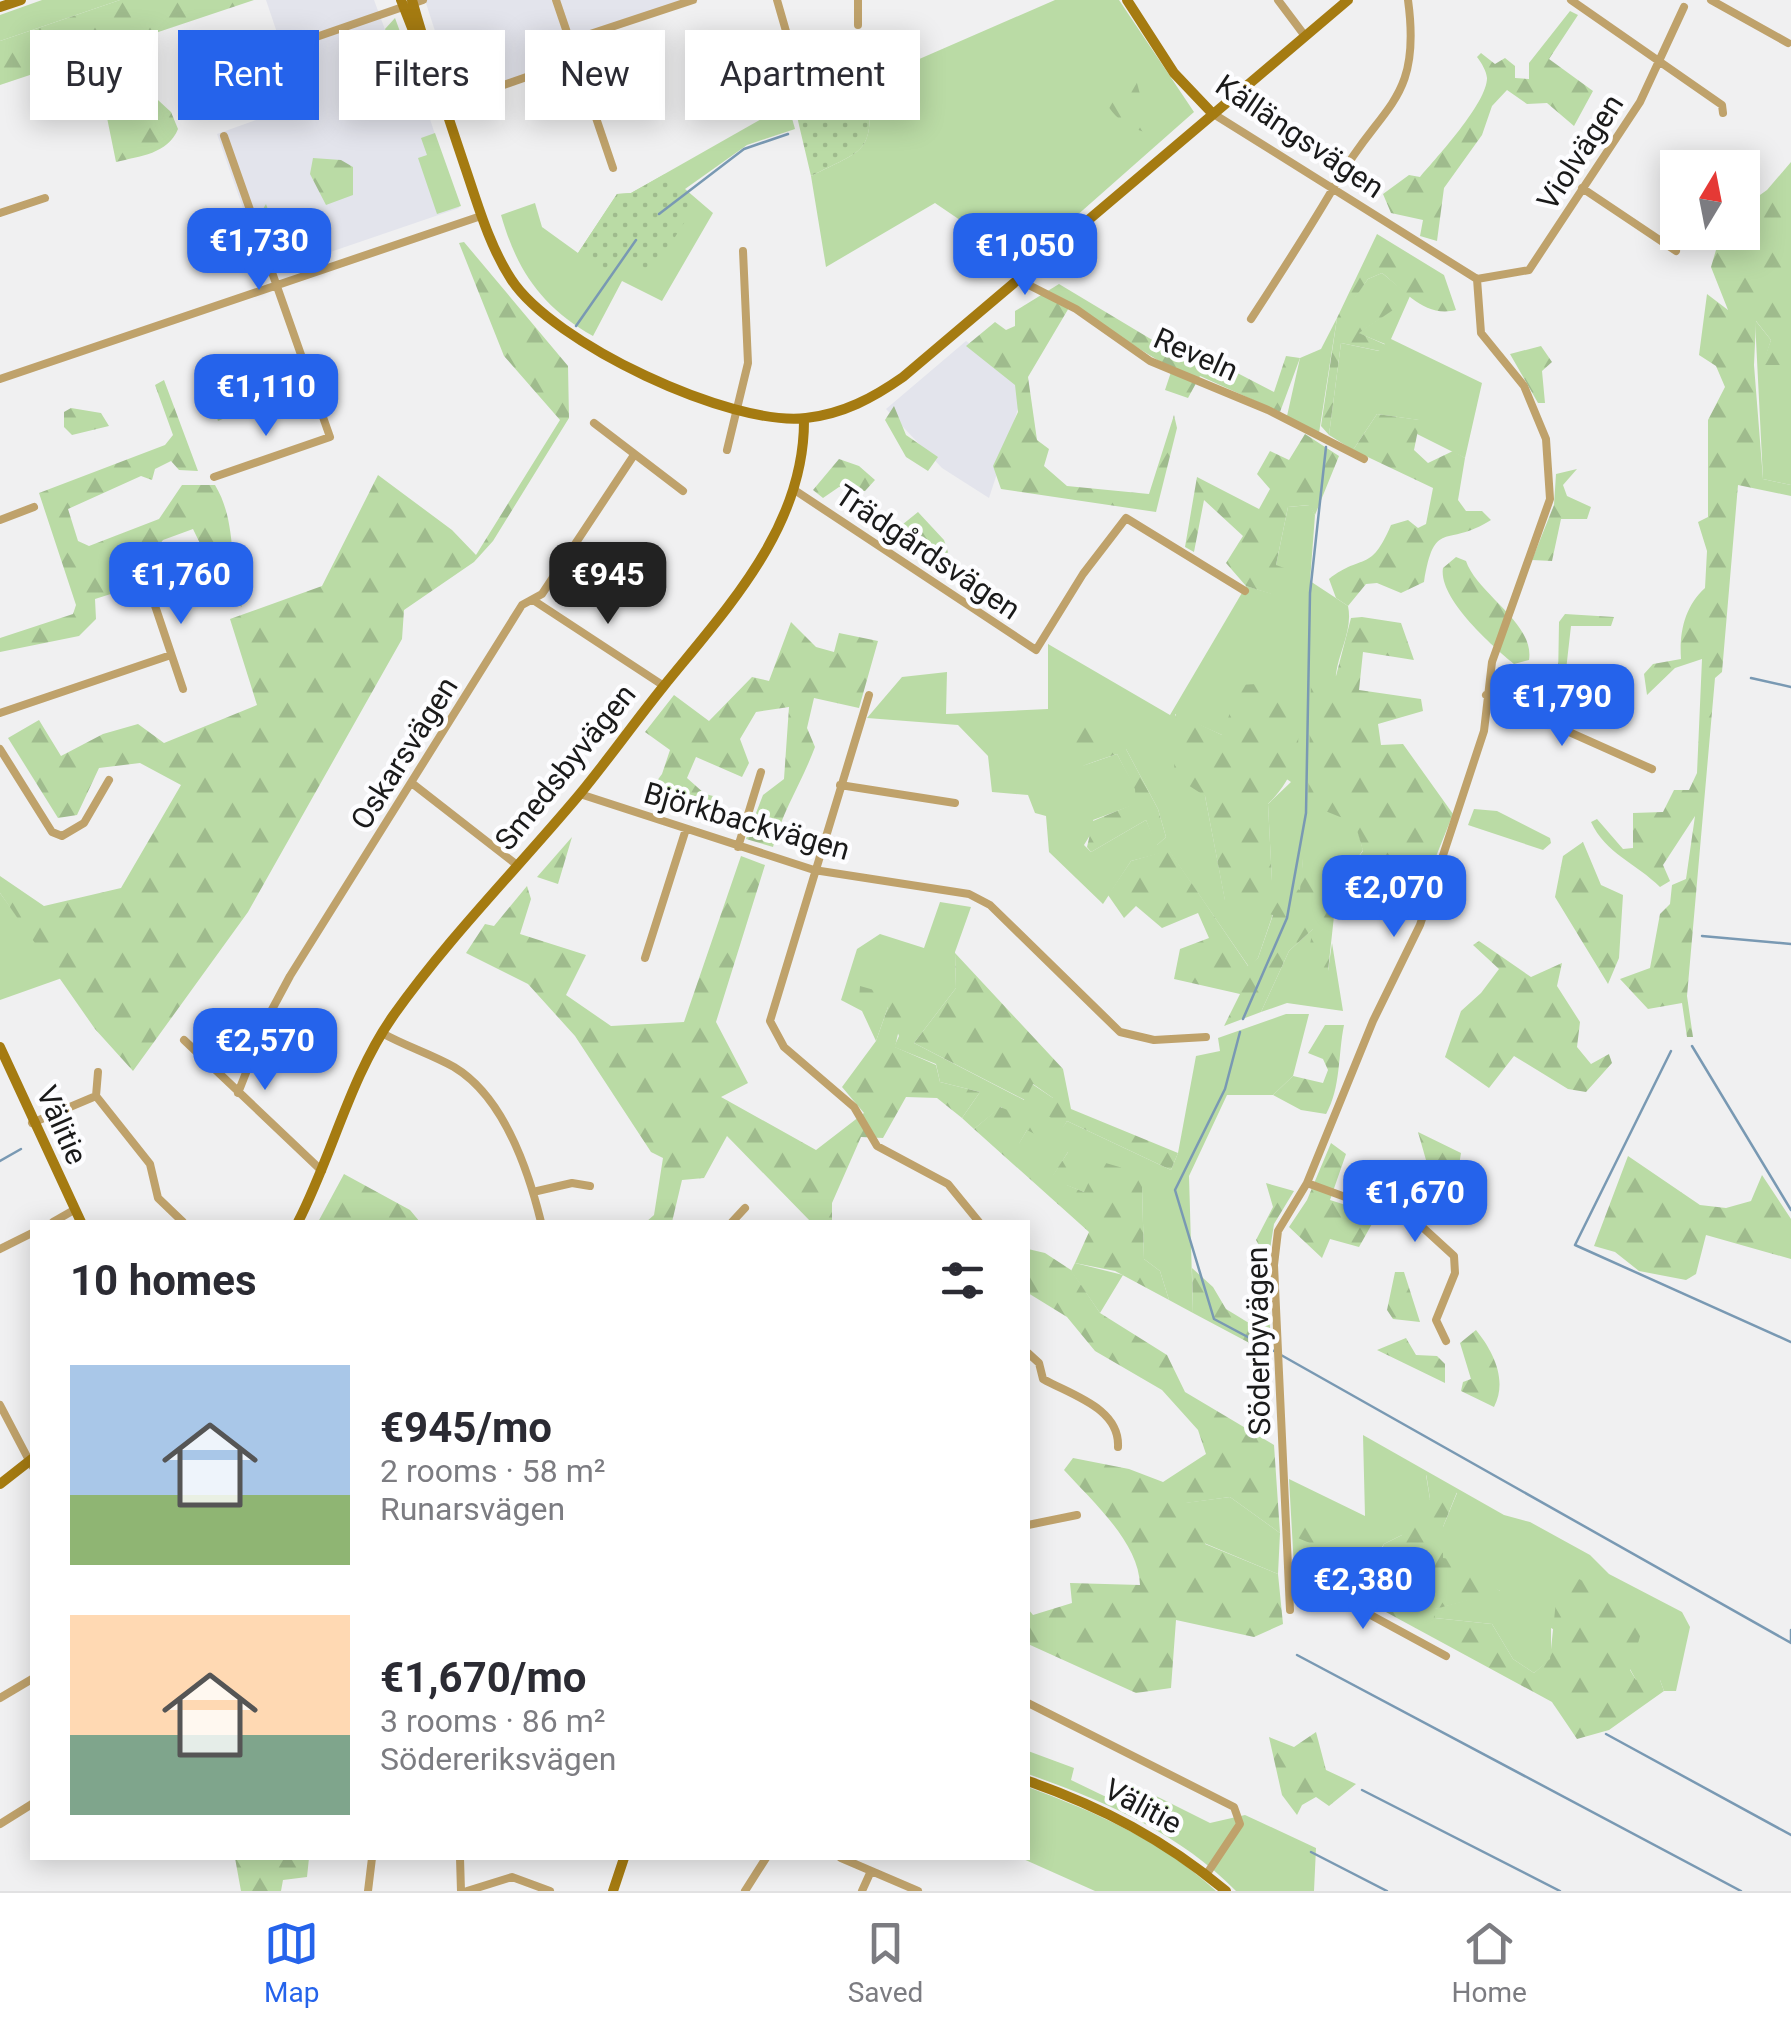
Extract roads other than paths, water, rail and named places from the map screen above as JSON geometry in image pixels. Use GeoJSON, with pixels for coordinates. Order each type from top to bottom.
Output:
{"type":"FeatureCollection","features":[{"type":"Feature","properties":{"kind":"main road"},"geometry":{"type":"LineString","coordinates":[[0,7],[21,0]]}},
{"type":"Feature","properties":{"kind":"main road","name":"Källängsvägen"},"geometry":{"type":"LineString","coordinates":[[1126,0],[1174,73],[1212,113]]}},
{"type":"Feature","properties":{"kind":"main road"},"geometry":{"type":"LineString","coordinates":[[449,120],[482,216],[512,281],[548,320],[586,346],[740,412],[804,419],[857,405],[887,388],[1348,0]]}},
{"type":"Feature","properties":{"kind":"main road"},"geometry":{"type":"LineString","coordinates":[[408,3],[417,30]]}},
{"type":"Feature","properties":{"kind":"main road","name":"Smedsbyvägen"},"geometry":{"type":"LineString","coordinates":[[298,1220],[382,1034],[452,940],[580,794],[746,583],[796,491],[804,450],[804,419]]}},
{"type":"Feature","properties":{"kind":"main road","name":"Välitie"},"geometry":{"type":"LineString","coordinates":[[0,1047],[32,1123],[81,1220]]}},
{"type":"Feature","properties":{"kind":"main road"},"geometry":{"type":"LineString","coordinates":[[0,1484],[30,1463]]}},
{"type":"Feature","properties":{"kind":"main road","name":"Välitie"},"geometry":{"type":"LineString","coordinates":[[1030,1781],[1127,1821],[1226,1891]]}},
{"type":"Feature","properties":{"kind":"main road"},"geometry":{"type":"LineString","coordinates":[[613,1891],[623,1860]]}},
{"type":"Feature","properties":{"kind":"street"},"geometry":{"type":"LineString","coordinates":[[556,0],[566,30]]}},
{"type":"Feature","properties":{"kind":"street"},"geometry":{"type":"LineString","coordinates":[[603,30],[694,0]]}},
{"type":"Feature","properties":{"kind":"street"},"geometry":{"type":"LineString","coordinates":[[777,0],[786,30]]}},
{"type":"Feature","properties":{"kind":"street"},"geometry":{"type":"LineString","coordinates":[[858,0],[858,25]]}},
{"type":"Feature","properties":{"kind":"street"},"geometry":{"type":"LineString","coordinates":[[1278,0],[1305,36]]}},
{"type":"Feature","properties":{"kind":"street"},"geometry":{"type":"LineString","coordinates":[[1252,319],[1332,191],[1400,94],[1412,58],[1408,0]]}},
{"type":"Feature","properties":{"kind":"street"},"geometry":{"type":"LineString","coordinates":[[1570,0],[1722,105],[1723,113]]}},
{"type":"Feature","properties":{"kind":"street"},"geometry":{"type":"LineString","coordinates":[[1711,0],[1788,43]]}},
{"type":"Feature","properties":{"kind":"street"},"geometry":{"type":"LineString","coordinates":[[319,36],[408,3]]}},
{"type":"Feature","properties":{"kind":"street","name":"Violvägen"},"geometry":{"type":"LineString","coordinates":[[1478,279],[1529,270],[1640,102],[1684,7]]}},
{"type":"Feature","properties":{"kind":"street","name":"Källängsvägen"},"geometry":{"type":"LineString","coordinates":[[1212,113],[1478,279]]}},
{"type":"Feature","properties":{"kind":"street"},"geometry":{"type":"LineString","coordinates":[[596,120],[613,168]]}},
{"type":"Feature","properties":{"kind":"street"},"geometry":{"type":"LineString","coordinates":[[214,477],[330,436],[224,136]]}},
{"type":"Feature","properties":{"kind":"street"},"geometry":{"type":"LineString","coordinates":[[1582,188],[1676,251]]}},
{"type":"Feature","properties":{"kind":"street"},"geometry":{"type":"LineString","coordinates":[[0,213],[45,198]]}},
{"type":"Feature","properties":{"kind":"street"},"geometry":{"type":"LineString","coordinates":[[0,380],[482,216]]}},
{"type":"Feature","properties":{"kind":"street"},"geometry":{"type":"LineString","coordinates":[[727,450],[740,412],[748,363],[743,251]]}},
{"type":"Feature","properties":{"kind":"street","name":"Reveln"},"geometry":{"type":"LineString","coordinates":[[1016,279],[1076,309],[1150,361],[1268,410],[1364,459]]}},
{"type":"Feature","properties":{"kind":"street","name":"Söderbyvägen"},"geometry":{"type":"LineString","coordinates":[[1290,1610],[1274,1264],[1278,1231],[1307,1184],[1368,1034],[1420,925],[1484,731],[1492,662],[1547,510],[1551,474],[1546,439],[1524,386],[1481,333],[1478,279]]}},
{"type":"Feature","properties":{"kind":"street"},"geometry":{"type":"LineString","coordinates":[[594,424],[683,492]]}},
{"type":"Feature","properties":{"kind":"street","name":"Oskarsvägen"},"geometry":{"type":"LineString","coordinates":[[238,1093],[268,1017],[290,976],[522,605],[542,594],[634,455]]}},
{"type":"Feature","properties":{"kind":"street","name":"Trädgårdsvägen"},"geometry":{"type":"LineString","coordinates":[[796,491],[1036,650],[1084,574],[1126,518],[1244,591]]}},
{"type":"Feature","properties":{"kind":"street"},"geometry":{"type":"LineString","coordinates":[[0,520],[34,508]]}},
{"type":"Feature","properties":{"kind":"street"},"geometry":{"type":"LineString","coordinates":[[145,576],[183,690]]}},
{"type":"Feature","properties":{"kind":"street"},"geometry":{"type":"LineString","coordinates":[[532,600],[664,686]]}},
{"type":"Feature","properties":{"kind":"street"},"geometry":{"type":"LineString","coordinates":[[0,712],[170,656]]}},
{"type":"Feature","properties":{"kind":"street"},"geometry":{"type":"LineString","coordinates":[[869,695],[770,1008],[773,1033],[854,1107],[877,1146],[948,1184],[977,1220]]}},
{"type":"Feature","properties":{"kind":"street"},"geometry":{"type":"LineString","coordinates":[[1486,695],[1652,769]]}},
{"type":"Feature","properties":{"kind":"street"},"geometry":{"type":"LineString","coordinates":[[0,749],[52,832],[62,836],[84,823],[109,780]]}},
{"type":"Feature","properties":{"kind":"street"},"geometry":{"type":"LineString","coordinates":[[738,846],[761,772]]}},
{"type":"Feature","properties":{"kind":"street"},"geometry":{"type":"LineString","coordinates":[[413,784],[517,866]]}},
{"type":"Feature","properties":{"kind":"street"},"geometry":{"type":"LineString","coordinates":[[840,785],[954,803]]}},
{"type":"Feature","properties":{"kind":"street","name":"Björkbackvägen"},"geometry":{"type":"LineString","coordinates":[[580,794],[814,870],[969,894],[1005,918],[1120,1032],[1154,1040],[1206,1038]]}},
{"type":"Feature","properties":{"kind":"street"},"geometry":{"type":"LineString","coordinates":[[644,958],[686,829]]}},
{"type":"Feature","properties":{"kind":"street"},"geometry":{"type":"LineString","coordinates":[[382,1034],[457,1069],[470,1080],[514,1143],[541,1220]]}},
{"type":"Feature","properties":{"kind":"street"},"geometry":{"type":"LineString","coordinates":[[184,1040],[322,1171]]}},
{"type":"Feature","properties":{"kind":"street"},"geometry":{"type":"LineString","coordinates":[[98,1072],[96,1096],[150,1164],[158,1198],[181,1220]]}},
{"type":"Feature","properties":{"kind":"street"},"geometry":{"type":"LineString","coordinates":[[32,1123],[96,1096]]}},
{"type":"Feature","properties":{"kind":"street"},"geometry":{"type":"LineString","coordinates":[[534,1192],[572,1183],[590,1186]]}},
{"type":"Feature","properties":{"kind":"street"},"geometry":{"type":"LineString","coordinates":[[1307,1184],[1419,1224],[1454,1256],[1455,1272],[1436,1320],[1446,1341]]}},
{"type":"Feature","properties":{"kind":"street"},"geometry":{"type":"LineString","coordinates":[[734,1220],[745,1208]]}},
{"type":"Feature","properties":{"kind":"street"},"geometry":{"type":"LineString","coordinates":[[56,1220],[74,1210]]}},
{"type":"Feature","properties":{"kind":"street"},"geometry":{"type":"LineString","coordinates":[[0,1249],[30,1234]]}},
{"type":"Feature","properties":{"kind":"street"},"geometry":{"type":"LineString","coordinates":[[1030,1354],[1039,1363],[1043,1379],[1108,1415],[1116,1429],[1118,1447]]}},
{"type":"Feature","properties":{"kind":"street"},"geometry":{"type":"LineString","coordinates":[[0,1405],[30,1460]]}},
{"type":"Feature","properties":{"kind":"street"},"geometry":{"type":"LineString","coordinates":[[1030,1525],[1077,1516]]}},
{"type":"Feature","properties":{"kind":"street"},"geometry":{"type":"LineString","coordinates":[[1289,1576],[1299,1576],[1446,1656]]}},
{"type":"Feature","properties":{"kind":"street"},"geometry":{"type":"LineString","coordinates":[[0,1698],[30,1680]]}},
{"type":"Feature","properties":{"kind":"street"},"geometry":{"type":"LineString","coordinates":[[1030,1704],[1234,1807],[1240,1824],[1206,1874]]}},
{"type":"Feature","properties":{"kind":"street"},"geometry":{"type":"LineString","coordinates":[[0,1824],[30,1805]]}},
{"type":"Feature","properties":{"kind":"street"},"geometry":{"type":"LineString","coordinates":[[368,1891],[372,1860]]}},
{"type":"Feature","properties":{"kind":"street"},"geometry":{"type":"LineString","coordinates":[[460,1860],[464,1891],[512,1878],[550,1891]]}},
{"type":"Feature","properties":{"kind":"street"},"geometry":{"type":"LineString","coordinates":[[744,1891],[765,1860]]}},
{"type":"Feature","properties":{"kind":"street"},"geometry":{"type":"LineString","coordinates":[[846,1860],[918,1891]]}},
{"type":"Feature","properties":{"kind":"street"},"geometry":{"type":"LineString","coordinates":[[862,1891],[871,1871]]}},
{"type":"Feature","properties":{"kind":"waterway"},"geometry":{"type":"LineString","coordinates":[[659,214],[744,149],[788,134]]}},
{"type":"Feature","properties":{"kind":"waterway"},"geometry":{"type":"LineString","coordinates":[[576,326],[636,240]]}},
{"type":"Feature","properties":{"kind":"waterway"},"geometry":{"type":"LineString","coordinates":[[1243,1019],[1287,918],[1306,813],[1310,593],[1326,447]]}},
{"type":"Feature","properties":{"kind":"waterway"},"geometry":{"type":"LineString","coordinates":[[1751,678],[1791,687]]}},
{"type":"Feature","properties":{"kind":"waterway"},"geometry":{"type":"LineString","coordinates":[[1702,936],[1791,944]]}},
{"type":"Feature","properties":{"kind":"waterway"},"geometry":{"type":"LineString","coordinates":[[1240,1032],[1225,1089],[1175,1190],[1214,1319],[1274,1351]]}},
{"type":"Feature","properties":{"kind":"waterway"},"geometry":{"type":"LineString","coordinates":[[1692,1046],[1791,1210]]}},
{"type":"Feature","properties":{"kind":"waterway"},"geometry":{"type":"LineString","coordinates":[[1671,1051],[1575,1245],[1791,1342]]}},
{"type":"Feature","properties":{"kind":"waterway"},"geometry":{"type":"LineString","coordinates":[[0,1161],[21,1149]]}},
{"type":"Feature","properties":{"kind":"waterway"},"geometry":{"type":"LineString","coordinates":[[1281,1355],[1791,1643]]}},
{"type":"Feature","properties":{"kind":"waterway"},"geometry":{"type":"LineString","coordinates":[[1791,1630],[1791,1643]]}},
{"type":"Feature","properties":{"kind":"waterway"},"geometry":{"type":"LineString","coordinates":[[1297,1655],[1741,1891]]}},
{"type":"Feature","properties":{"kind":"waterway"},"geometry":{"type":"LineString","coordinates":[[1606,1734],[1791,1835]]}},
{"type":"Feature","properties":{"kind":"waterway"},"geometry":{"type":"LineString","coordinates":[[1362,1790],[1560,1891]]}},
{"type":"Feature","properties":{"kind":"waterway"},"geometry":{"type":"LineString","coordinates":[[1311,1852],[1387,1891]]}}]}
